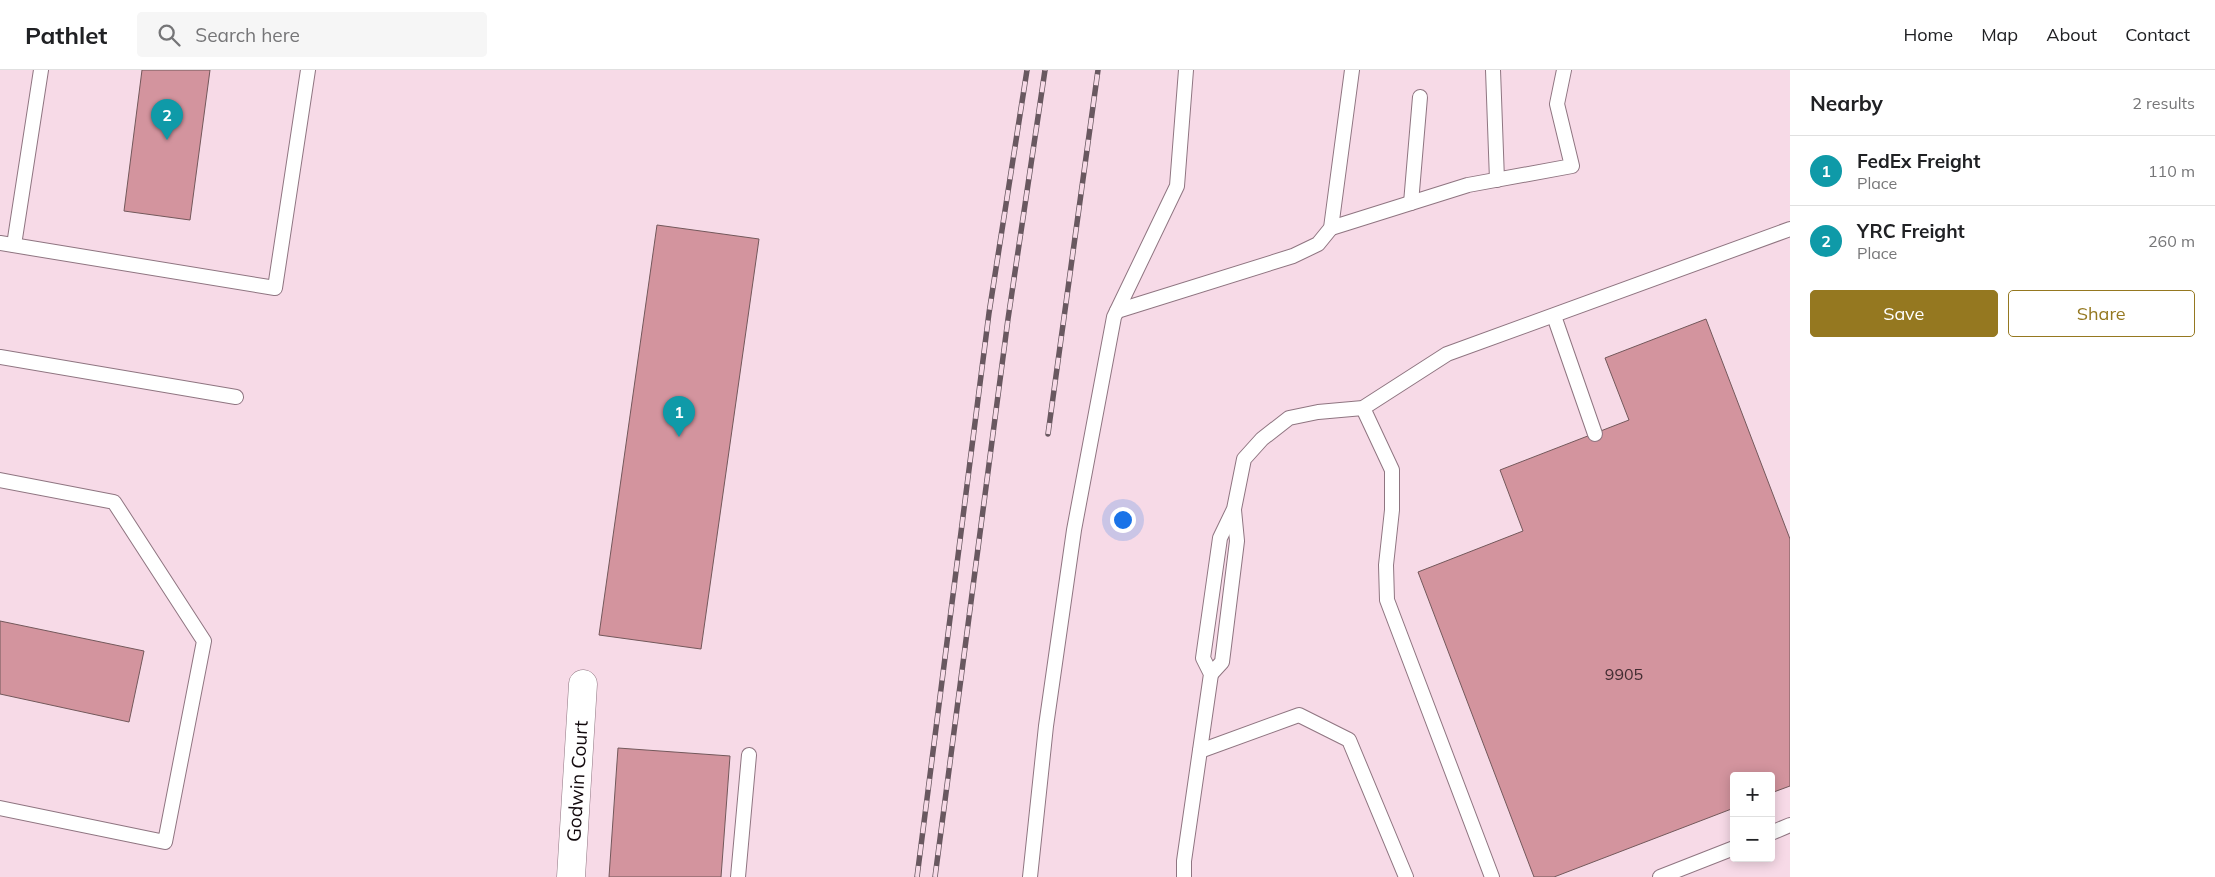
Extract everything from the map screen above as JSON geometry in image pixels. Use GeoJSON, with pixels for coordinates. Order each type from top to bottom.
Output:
{"type":"FeatureCollection","features":[{"type":"Feature","properties":{"kind":"street","name":"Godwin Court"},"geometry":{"type":"LineString","coordinates":[[571,877],[583,684]]}},
{"type":"Feature","properties":{"kind":"lane"},"geometry":{"type":"LineString","coordinates":[[14,245],[41,70]]}},
{"type":"Feature","properties":{"kind":"lane"},"geometry":{"type":"LineString","coordinates":[[0,243],[274,288],[308,70]]}},
{"type":"Feature","properties":{"kind":"lane"},"geometry":{"type":"LineString","coordinates":[[1030,877],[1046,726],[1074,530],[1114,317],[1177,186],[1186,70]]}},
{"type":"Feature","properties":{"kind":"lane"},"geometry":{"type":"LineString","coordinates":[[1117,311],[1293,256],[1318,244],[1330,228],[1352,70]]}},
{"type":"Feature","properties":{"kind":"lane"},"geometry":{"type":"LineString","coordinates":[[1493,70],[1497,180]]}},
{"type":"Feature","properties":{"kind":"lane"},"geometry":{"type":"LineString","coordinates":[[1330,228],[1468,185],[1572,166],[1557,104],[1564,70]]}},
{"type":"Feature","properties":{"kind":"lane"},"geometry":{"type":"LineString","coordinates":[[1410,203],[1420,97]]}},
{"type":"Feature","properties":{"kind":"lane"},"geometry":{"type":"LineString","coordinates":[[1184,877],[1184,861],[1211,674],[1222,662],[1238,541],[1234,509],[1244,459],[1262,439],[1289,418],[1318,412],[1363,408],[1447,354],[1790,230]]}},
{"type":"Feature","properties":{"kind":"lane"},"geometry":{"type":"LineString","coordinates":[[1554,316],[1595,434]]}},
{"type":"Feature","properties":{"kind":"lane"},"geometry":{"type":"LineString","coordinates":[[0,357],[236,396]]}},
{"type":"Feature","properties":{"kind":"lane"},"geometry":{"type":"LineString","coordinates":[[1363,408],[1392,470],[1392,510],[1386,565],[1387,600],[1492,877]]}},
{"type":"Feature","properties":{"kind":"lane"},"geometry":{"type":"LineString","coordinates":[[0,480],[114,502],[204,641],[165,842],[0,808]]}},
{"type":"Feature","properties":{"kind":"lane"},"geometry":{"type":"LineString","coordinates":[[1200,751],[1299,715],[1349,740],[1406,877]]}},
{"type":"Feature","properties":{"kind":"lane"},"geometry":{"type":"LineString","coordinates":[[738,877],[749,755]]}},
{"type":"Feature","properties":{"kind":"lane"},"geometry":{"type":"LineString","coordinates":[[1775,831],[1790,825]]}},
{"type":"Feature","properties":{"kind":"lane"},"geometry":{"type":"LineString","coordinates":[[1660,877],[1730,850]]}},
{"type":"Feature","properties":{"kind":"building"},"geometry":{"type":"Polygon","coordinates":[[[142,70],[210,70],[190,220],[124,211],[142,70]]]}},
{"type":"Feature","properties":{"kind":"building"},"geometry":{"type":"Polygon","coordinates":[[[657,225],[759,239],[701,649],[599,635],[657,225]]]}},
{"type":"Feature","properties":{"kind":"building"},"geometry":{"type":"Polygon","coordinates":[[[1706,319],[1790,539],[1790,786],[1775,792],[1775,772],[1730,772],[1730,810],[1554,877],[1534,877],[1418,572],[1523,531],[1500,470],[1629,420],[1605,358],[1706,319]]]}},
{"type":"Feature","properties":{"kind":"building"},"geometry":{"type":"Polygon","coordinates":[[[0,621],[144,651],[129,722],[0,694],[0,621]]]}},
{"type":"Feature","properties":{"kind":"building"},"geometry":{"type":"Polygon","coordinates":[[[618,748],[730,756],[721,877],[609,877],[618,748]]]}},
{"type":"Feature","properties":{"kind":"railway"},"geometry":{"type":"LineString","coordinates":[[917,877],[989,313],[1027,70]]}},
{"type":"Feature","properties":{"kind":"railway"},"geometry":{"type":"LineString","coordinates":[[935,877],[1008,319],[1045,70]]}},
{"type":"Feature","properties":{"kind":"railway"},"geometry":{"type":"LineString","coordinates":[[1048,434],[1098,70]]}},
{"type":"Feature","properties":{"kind":"place","name":"YRC Freight"},"geometry":{"type":"Point","coordinates":[167,140]}},
{"type":"Feature","properties":{"kind":"place","name":"FedEx Freight"},"geometry":{"type":"Point","coordinates":[679,437]}}]}
